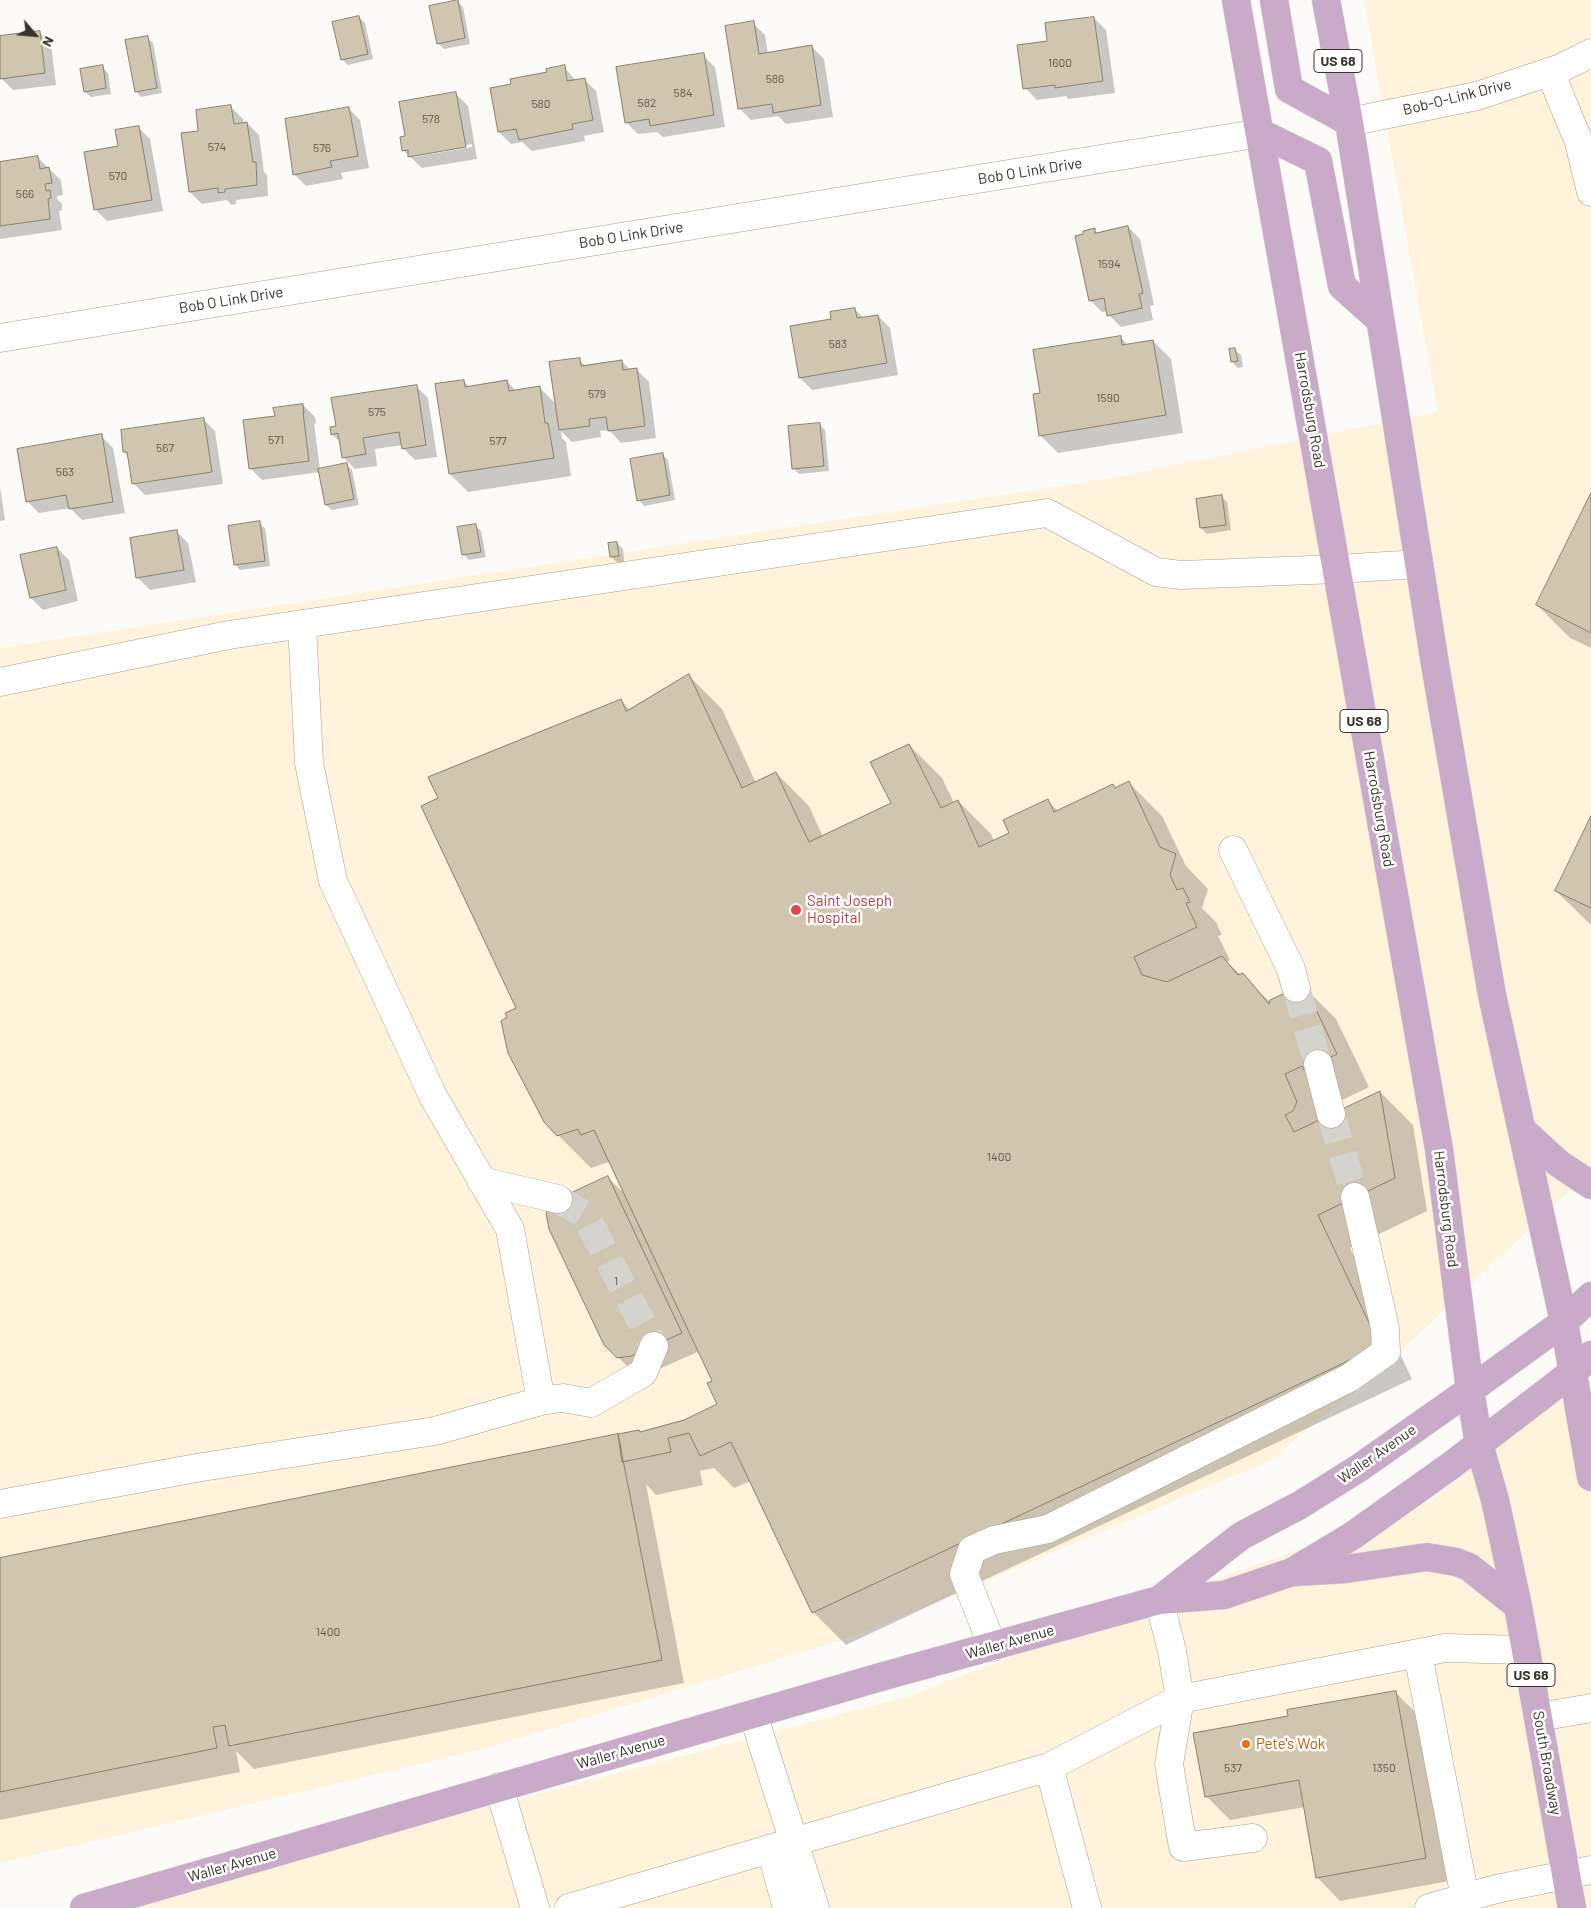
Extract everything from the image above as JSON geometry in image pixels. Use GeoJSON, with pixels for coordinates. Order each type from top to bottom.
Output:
{"type":"FeatureCollection","features":[{"type":"Feature","properties":{"kind":"main road","name":"Harrodsburg Road"},"geometry":{"type":"LineString","coordinates":[[1236,0],[1439,1149],[1470,1390],[1479,1444]]}},
{"type":"Feature","properties":{"kind":"main road"},"geometry":{"type":"LineString","coordinates":[[1274,0],[1289,89],[1349,122]]}},
{"type":"Feature","properties":{"kind":"main road","name":"US 68"},"geometry":{"type":"LineString","coordinates":[[1326,0],[1349,122],[1419,564],[1492,995],[1564,1322],[1582,1363],[1591,1477]]}},
{"type":"Feature","properties":{"kind":"main road"},"geometry":{"type":"LineString","coordinates":[[1261,133],[1318,160],[1342,286],[1380,320]]}},
{"type":"Feature","properties":{"kind":"main road"},"geometry":{"type":"LineString","coordinates":[[1522,1130],[1558,1164],[1591,1185]]}},
{"type":"Feature","properties":{"kind":"main road","name":"Waller Avenue"},"geometry":{"type":"LineString","coordinates":[[1159,1600],[1241,1536],[1300,1505],[1358,1468],[1470,1390],[1564,1322],[1591,1296]]}},
{"type":"Feature","properties":{"kind":"main road","name":"Waller Avenue"},"geometry":{"type":"LineString","coordinates":[[84,1908],[754,1714],[1159,1600],[1224,1595],[1292,1572],[1352,1536],[1479,1444],[1582,1363]]}},
{"type":"Feature","properties":{"kind":"main road","name":"South Broadway"},"geometry":{"type":"LineString","coordinates":[[1479,1444],[1495,1500],[1539,1717],[1579,1872],[1572,1908]]}},
{"type":"Feature","properties":{"kind":"main road"},"geometry":{"type":"LineString","coordinates":[[1292,1572],[1346,1570],[1427,1557],[1456,1562],[1469,1567],[1518,1606]]}},
{"type":"Feature","properties":{"kind":"street","name":"Bob-O-Link Drive"},"geometry":{"type":"LineString","coordinates":[[1349,122],[1477,96],[1590,57]]}},
{"type":"Feature","properties":{"kind":"street"},"geometry":{"type":"LineString","coordinates":[[1550,72],[1579,142],[1591,192]]}},
{"type":"Feature","properties":{"kind":"street","name":"Bob O Link Drive"},"geometry":{"type":"LineString","coordinates":[[0,338],[1261,133]]}},
{"type":"Feature","properties":{"kind":"street"},"geometry":{"type":"LineString","coordinates":[[0,682],[229,635],[1047,513],[1156,572],[1181,575],[1419,564]]}},
{"type":"Feature","properties":{"kind":"street"},"geometry":{"type":"LineString","coordinates":[[302,624],[309,763],[333,881],[433,1096],[510,1229],[552,1399]]}},
{"type":"Feature","properties":{"kind":"street"},"geometry":{"type":"LineString","coordinates":[[1233,850],[1291,969],[1296,988]]}},
{"type":"Feature","properties":{"kind":"street"},"geometry":{"type":"LineString","coordinates":[[1318,1064],[1331,1114]]}},
{"type":"Feature","properties":{"kind":"street"},"geometry":{"type":"LineString","coordinates":[[481,1181],[558,1199]]}},
{"type":"Feature","properties":{"kind":"street"},"geometry":{"type":"LineString","coordinates":[[993,1647],[964,1574],[972,1550],[994,1540],[1048,1529],[1349,1378],[1386,1352],[1385,1328],[1354,1197]]}},
{"type":"Feature","properties":{"kind":"street"},"geometry":{"type":"LineString","coordinates":[[0,1504],[202,1467],[436,1431],[552,1399],[591,1403],[643,1373],[654,1346]]}},
{"type":"Feature","properties":{"kind":"street"},"geometry":{"type":"LineString","coordinates":[[1159,1600],[1172,1651],[1180,1699],[1169,1764],[1183,1848],[1253,1838]]}},
{"type":"Feature","properties":{"kind":"street"},"geometry":{"type":"LineString","coordinates":[[570,1908],[627,1900],[783,1846],[1048,1767],[1180,1699],[1445,1648],[1526,1650]]}},
{"type":"Feature","properties":{"kind":"street"},"geometry":{"type":"LineString","coordinates":[[1418,1654],[1465,1898]]}},
{"type":"Feature","properties":{"kind":"street"},"geometry":{"type":"LineString","coordinates":[[1539,1717],[1591,1708]]}},
{"type":"Feature","properties":{"kind":"street"},"geometry":{"type":"LineString","coordinates":[[754,1714],[783,1846],[787,1908]]}},
{"type":"Feature","properties":{"kind":"street"},"geometry":{"type":"LineString","coordinates":[[1048,1767],[1087,1908]]}},
{"type":"Feature","properties":{"kind":"street"},"geometry":{"type":"LineString","coordinates":[[498,1788],[535,1908]]}},
{"type":"Feature","properties":{"kind":"street"},"geometry":{"type":"LineString","coordinates":[[783,1846],[815,1908]]}},
{"type":"Feature","properties":{"kind":"street"},"geometry":{"type":"LineString","coordinates":[[1429,1908],[1496,1890],[1579,1872]]}},
{"type":"Feature","properties":{"kind":"shaded area","name":"Saint Joseph Hospital"},"geometry":{"type":"Polygon","coordinates":[[[1364,0],[1591,0],[1591,1171],[1383,1368],[1269,1461],[858,1635],[483,1749],[0,1863],[0,648],[1106,479],[1438,412],[1364,0]]]}},
{"type":"Feature","properties":{"kind":"shaded area"},"geometry":{"type":"Polygon","coordinates":[[[1591,1365],[1591,1908],[104,1908],[910,1696],[1159,1600],[1432,1501],[1591,1365]]]}},
{"type":"Feature","properties":{"kind":"building"},"geometry":{"type":"Polygon","coordinates":[[[458,0],[465,38],[437,44],[429,6],[458,0]]]}},
{"type":"Feature","properties":{"kind":"building"},"geometry":{"type":"Polygon","coordinates":[[[359,16],[368,54],[341,60],[332,22],[359,16]]]}},
{"type":"Feature","properties":{"kind":"building"},"geometry":{"type":"Polygon","coordinates":[[[1094,17],[1103,81],[1055,88],[1055,85],[1023,89],[1017,45],[1047,41],[1045,23],[1094,17]]]}},
{"type":"Feature","properties":{"kind":"building"},"geometry":{"type":"Polygon","coordinates":[[[754,21],[759,54],[812,45],[821,105],[773,113],[772,104],[738,109],[725,26],[754,21]]]}},
{"type":"Feature","properties":{"kind":"building"},"geometry":{"type":"Polygon","coordinates":[[[40,31],[45,73],[0,79],[0,36],[40,31]]]}},
{"type":"Feature","properties":{"kind":"building"},"geometry":{"type":"Polygon","coordinates":[[[148,36],[157,88],[135,92],[125,40],[148,36]]]}},
{"type":"Feature","properties":{"kind":"building"},"geometry":{"type":"Polygon","coordinates":[[[704,53],[714,115],[650,126],[649,119],[625,123],[616,67],[704,53]]]}},
{"type":"Feature","properties":{"kind":"building"},"geometry":{"type":"Polygon","coordinates":[[[103,65],[106,88],[84,92],[80,69],[103,65]]]}},
{"type":"Feature","properties":{"kind":"building"},"geometry":{"type":"Polygon","coordinates":[[[565,65],[567,81],[585,78],[593,120],[572,124],[573,129],[519,140],[516,129],[498,132],[490,88],[511,84],[510,79],[547,72],[546,69],[565,65]]]}},
{"type":"Feature","properties":{"kind":"building"},"geometry":{"type":"Polygon","coordinates":[[[456,92],[466,147],[408,157],[408,150],[402,151],[400,137],[405,136],[399,102],[456,92]]]}},
{"type":"Feature","properties":{"kind":"building"},"geometry":{"type":"Polygon","coordinates":[[[231,105],[234,124],[247,122],[253,162],[256,162],[257,185],[225,189],[225,192],[218,193],[218,188],[189,192],[181,133],[198,131],[196,110],[231,105]]]}},
{"type":"Feature","properties":{"kind":"building"},"geometry":{"type":"Polygon","coordinates":[[[349,107],[358,156],[330,161],[332,167],[293,175],[285,119],[349,107]]]}},
{"type":"Feature","properties":{"kind":"building"},"geometry":{"type":"Polygon","coordinates":[[[139,126],[152,200],[94,210],[84,152],[118,146],[115,130],[139,126]]]}},
{"type":"Feature","properties":{"kind":"building"},"geometry":{"type":"Polygon","coordinates":[[[38,156],[40,169],[49,167],[52,183],[45,184],[46,191],[50,190],[51,198],[48,199],[50,219],[0,226],[0,162],[38,156]]]}},
{"type":"Feature","properties":{"kind":"building"},"geometry":{"type":"Polygon","coordinates":[[[1128,226],[1143,293],[1139,294],[1142,308],[1107,316],[1104,298],[1089,301],[1075,236],[1083,234],[1083,231],[1095,228],[1095,233],[1128,226]]]}},
{"type":"Feature","properties":{"kind":"building"},"geometry":{"type":"Polygon","coordinates":[[[855,308],[857,318],[878,315],[887,363],[799,378],[790,326],[831,319],[830,312],[855,308]]]}},
{"type":"Feature","properties":{"kind":"building"},"geometry":{"type":"Polygon","coordinates":[[[1121,336],[1122,345],[1153,340],[1166,415],[1039,436],[1033,394],[1040,393],[1033,350],[1121,336]]]}},
{"type":"Feature","properties":{"kind":"building"},"geometry":{"type":"Polygon","coordinates":[[[1235,348],[1238,361],[1231,362],[1229,349],[1235,348]]]}},
{"type":"Feature","properties":{"kind":"building"},"geometry":{"type":"Polygon","coordinates":[[[580,358],[581,366],[622,360],[623,370],[637,368],[645,426],[608,431],[606,417],[589,419],[590,426],[559,430],[549,362],[580,358]]]}},
{"type":"Feature","properties":{"kind":"building"},"geometry":{"type":"Polygon","coordinates":[[[464,380],[465,387],[507,380],[509,391],[540,386],[545,423],[548,423],[554,458],[449,474],[435,384],[464,380]]]}},
{"type":"Feature","properties":{"kind":"building"},"geometry":{"type":"Polygon","coordinates":[[[417,385],[426,445],[402,449],[399,432],[363,438],[366,454],[342,458],[338,433],[331,435],[330,427],[336,426],[331,398],[417,385]]]}},
{"type":"Feature","properties":{"kind":"building"},"geometry":{"type":"Polygon","coordinates":[[[303,404],[309,461],[249,469],[243,420],[275,416],[273,408],[303,404]]]}},
{"type":"Feature","properties":{"kind":"building"},"geometry":{"type":"Polygon","coordinates":[[[204,418],[212,472],[132,484],[127,452],[123,452],[121,430],[204,418]]]}},
{"type":"Feature","properties":{"kind":"building"},"geometry":{"type":"Polygon","coordinates":[[[820,423],[824,466],[792,469],[788,426],[820,423]]]}},
{"type":"Feature","properties":{"kind":"building"},"geometry":{"type":"Polygon","coordinates":[[[102,434],[113,502],[69,509],[66,495],[26,502],[17,449],[102,434]]]}},
{"type":"Feature","properties":{"kind":"building"},"geometry":{"type":"Polygon","coordinates":[[[663,453],[670,495],[637,501],[630,459],[663,453]]]}},
{"type":"Feature","properties":{"kind":"building"},"geometry":{"type":"Polygon","coordinates":[[[347,463],[354,499],[325,505],[318,469],[347,463]]]}},
{"type":"Feature","properties":{"kind":"building"},"geometry":{"type":"Polygon","coordinates":[[[1591,493],[1591,633],[1536,605],[1591,493]]]}},
{"type":"Feature","properties":{"kind":"building"},"geometry":{"type":"Polygon","coordinates":[[[1222,495],[1226,525],[1200,528],[1196,499],[1222,495]]]}},
{"type":"Feature","properties":{"kind":"building"},"geometry":{"type":"Polygon","coordinates":[[[260,521],[265,561],[234,565],[228,526],[260,521]]]}},
{"type":"Feature","properties":{"kind":"building"},"geometry":{"type":"Polygon","coordinates":[[[476,524],[481,552],[462,555],[457,527],[476,524]]]}},
{"type":"Feature","properties":{"kind":"building"},"geometry":{"type":"Polygon","coordinates":[[[177,530],[184,570],[136,578],[130,538],[177,530]]]}},
{"type":"Feature","properties":{"kind":"building"},"geometry":{"type":"Polygon","coordinates":[[[617,542],[619,556],[610,557],[608,543],[617,542]]]}},
{"type":"Feature","properties":{"kind":"building"},"geometry":{"type":"Polygon","coordinates":[[[57,547],[66,590],[30,598],[20,555],[57,547]]]}},
{"type":"Feature","properties":{"kind":"building"},"geometry":{"type":"Polygon","coordinates":[[[689,674],[742,788],[776,772],[809,842],[891,803],[870,762],[909,744],[941,808],[958,800],[979,847],[1009,833],[1003,820],[1048,799],[1054,812],[1113,784],[1115,788],[1129,781],[1160,847],[1176,854],[1170,875],[1177,890],[1183,888],[1190,902],[1186,903],[1197,927],[1134,957],[1142,975],[1167,982],[1222,956],[1238,975],[1243,973],[1269,1004],[1270,1000],[1304,984],[1337,1054],[1304,1070],[1302,1066],[1285,1074],[1297,1102],[1293,1111],[1285,1115],[1294,1132],[1380,1091],[1395,1178],[1318,1215],[1380,1346],[812,1613],[731,1442],[700,1456],[689,1433],[668,1438],[671,1452],[622,1462],[618,1434],[639,1430],[640,1432],[684,1420],[717,1404],[707,1383],[712,1381],[594,1130],[581,1135],[578,1129],[557,1136],[544,1122],[508,1053],[501,1021],[507,1017],[505,1013],[516,1008],[421,806],[438,798],[428,777],[621,699],[626,711],[689,674]]]}},
{"type":"Feature","properties":{"kind":"building"},"geometry":{"type":"Polygon","coordinates":[[[1591,816],[1591,908],[1555,891],[1591,816]]]}},
{"type":"Feature","properties":{"kind":"building"},"geometry":{"type":"Polygon","coordinates":[[[608,1176],[682,1333],[631,1356],[617,1358],[604,1345],[549,1229],[546,1213],[558,1199],[608,1176]]]}},
{"type":"Feature","properties":{"kind":"building"},"geometry":{"type":"Polygon","coordinates":[[[618,1434],[662,1660],[229,1746],[225,1725],[213,1727],[217,1748],[0,1792],[0,1558],[618,1434]]]}},
{"type":"Feature","properties":{"kind":"building"},"geometry":{"type":"Polygon","coordinates":[[[1396,1691],[1426,1858],[1316,1878],[1299,1780],[1205,1797],[1193,1733],[1288,1716],[1287,1710],[1396,1691]]]}},
{"type":"Feature","properties":{"kind":"tunnel"},"geometry":{"type":"LineString","coordinates":[[1296,988],[1318,1064]]}},
{"type":"Feature","properties":{"kind":"tunnel"},"geometry":{"type":"LineString","coordinates":[[1331,1114],[1355,1197]]}},
{"type":"Feature","properties":{"kind":"tunnel"},"geometry":{"type":"LineString","coordinates":[[558,1199],[585,1215],[654,1346]]}},
{"type":"Feature","properties":{"kind":"place","name":"Saint Joseph Hospital"},"geometry":{"type":"Point","coordinates":[796,910]}},
{"type":"Feature","properties":{"kind":"place","name":"Pete's Wok"},"geometry":{"type":"Point","coordinates":[1246,1744]}}]}
